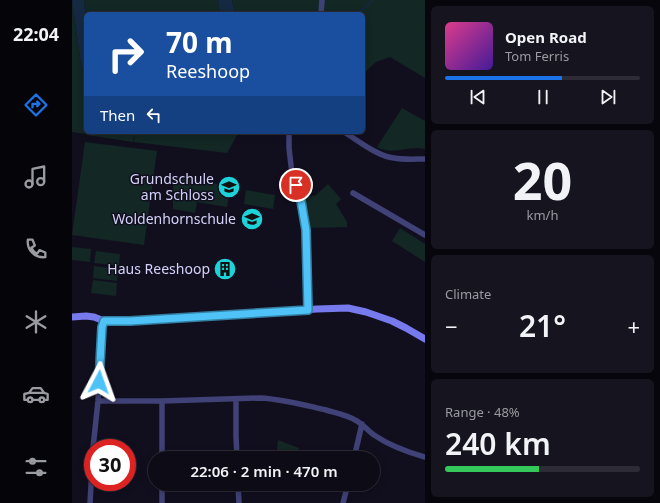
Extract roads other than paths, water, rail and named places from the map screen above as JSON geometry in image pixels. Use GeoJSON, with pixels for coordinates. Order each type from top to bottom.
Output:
{"type":"FeatureCollection","features":[{"type":"Feature","properties":{"kind":"street"},"geometry":{"type":"LineString","coordinates":[[321,12],[322,2]]}},
{"type":"Feature","properties":{"kind":"street"},"geometry":{"type":"LineString","coordinates":[[289,134],[292,174],[301,201],[306,230],[308,310]]}},
{"type":"Feature","properties":{"kind":"street"},"geometry":{"type":"LineString","coordinates":[[347,134],[374,151],[389,158],[425,159]]}},
{"type":"Feature","properties":{"kind":"street"},"geometry":{"type":"LineString","coordinates":[[353,192],[425,235]]}},
{"type":"Feature","properties":{"kind":"street"},"geometry":{"type":"LineString","coordinates":[[72,317],[86,316],[104,321],[130,321],[348,308],[366,312],[392,321],[425,339]]}},
{"type":"Feature","properties":{"kind":"street"},"geometry":{"type":"LineString","coordinates":[[94,439],[98,401],[102,327],[104,321]]}},
{"type":"Feature","properties":{"kind":"street"},"geometry":{"type":"LineString","coordinates":[[98,401],[260,398],[285,400],[353,418],[370,432],[390,444],[410,453],[425,457]]}},
{"type":"Feature","properties":{"kind":"street"},"geometry":{"type":"LineString","coordinates":[[236,399],[237,451]]}},
{"type":"Feature","properties":{"kind":"street"},"geometry":{"type":"LineString","coordinates":[[162,401],[162,451]]}},
{"type":"Feature","properties":{"kind":"street"},"geometry":{"type":"LineString","coordinates":[[356,451],[362,424]]}},
{"type":"Feature","properties":{"kind":"street"},"geometry":{"type":"LineString","coordinates":[[90,503],[91,491]]}},
{"type":"Feature","properties":{"kind":"street"},"geometry":{"type":"LineString","coordinates":[[162,491],[162,503]]}},
{"type":"Feature","properties":{"kind":"street"},"geometry":{"type":"LineString","coordinates":[[238,491],[239,503]]}},
{"type":"Feature","properties":{"kind":"street"},"geometry":{"type":"LineString","coordinates":[[344,503],[347,491]]}},
{"type":"Feature","properties":{"kind":"water"},"geometry":{"type":"Polygon","coordinates":[[[72,0],[84,0],[85,12],[84,74],[81,64],[72,0]]]}},
{"type":"Feature","properties":{"kind":"water"},"geometry":{"type":"Polygon","coordinates":[[[218,0],[232,0],[235,12],[220,12],[218,0]]]}},
{"type":"Feature","properties":{"kind":"waterway"},"geometry":{"type":"LineString","coordinates":[[358,12],[361,11],[373,0]]}},
{"type":"Feature","properties":{"kind":"place","name":"Grundschule am Schloss"},"geometry":{"type":"Point","coordinates":[229,187]}},
{"type":"Feature","properties":{"kind":"place","name":"Woldenhornschule"},"geometry":{"type":"Point","coordinates":[252,219]}},
{"type":"Feature","properties":{"kind":"place","name":"Haus Reeshoop"},"geometry":{"type":"Point","coordinates":[225,269]}}]}
